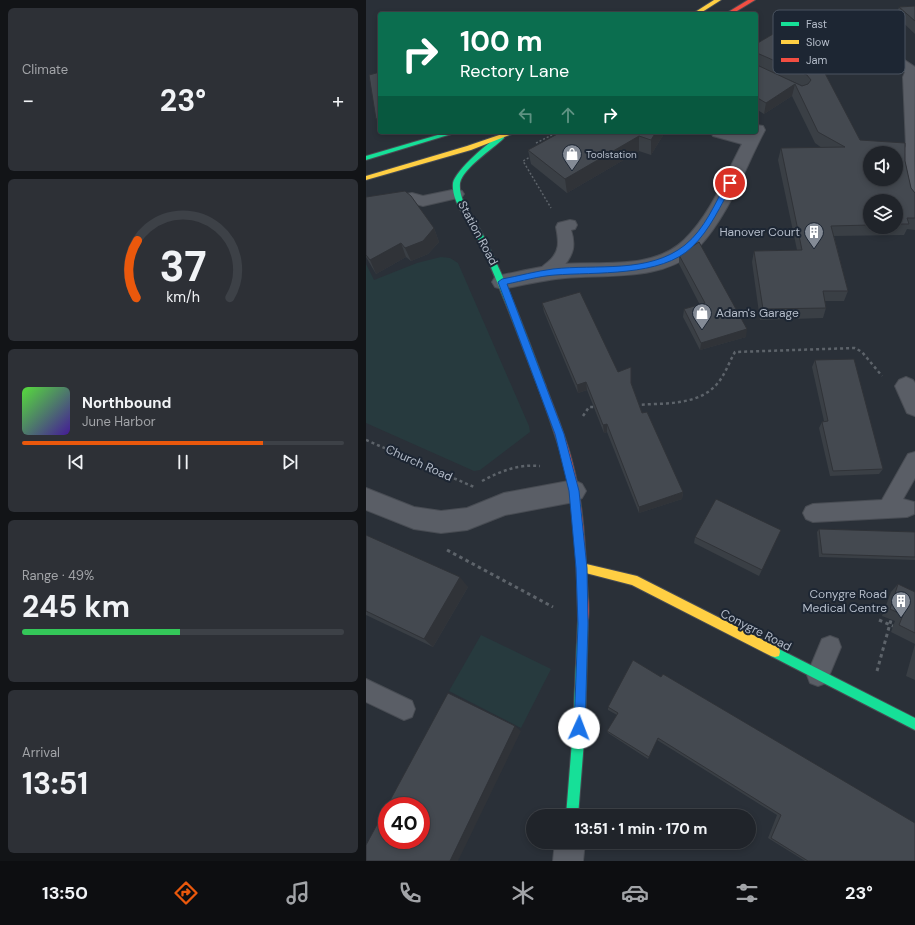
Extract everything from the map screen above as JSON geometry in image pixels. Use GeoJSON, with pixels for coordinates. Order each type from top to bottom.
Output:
{"type":"FeatureCollection","features":[{"type":"Feature","properties":{"kind":"street"},"geometry":{"type":"LineString","coordinates":[[698,12],[718,0]]}},
{"type":"Feature","properties":{"kind":"street"},"geometry":{"type":"LineString","coordinates":[[731,12],[752,0]]}},
{"type":"Feature","properties":{"kind":"street"},"geometry":{"type":"LineString","coordinates":[[366,158],[448,134]]}},
{"type":"Feature","properties":{"kind":"street"},"geometry":{"type":"LineString","coordinates":[[366,178],[469,148],[509,134]]}},
{"type":"Feature","properties":{"kind":"street"},"geometry":{"type":"LineString","coordinates":[[502,282],[544,274],[578,270],[623,268],[651,264],[680,253],[689,246],[707,223],[724,196],[754,136],[736,134]]}},
{"type":"Feature","properties":{"kind":"street","name":"Station Road"},"geometry":{"type":"LineString","coordinates":[[502,137],[457,178],[457,194],[486,247],[502,282],[560,434],[574,491],[582,568],[583,624],[579,728],[573,809]]}},
{"type":"Feature","properties":{"kind":"street"},"geometry":{"type":"LineString","coordinates":[[906,386],[915,407]]}},
{"type":"Feature","properties":{"kind":"street"},"geometry":{"type":"LineString","coordinates":[[366,499],[414,518],[430,522],[453,522],[467,519],[504,504],[574,491]]}},
{"type":"Feature","properties":{"kind":"street","name":"Conygre Road"},"geometry":{"type":"LineString","coordinates":[[582,568],[633,580],[915,724]]}},
{"type":"Feature","properties":{"kind":"street"},"geometry":{"type":"LineString","coordinates":[[568,861],[569,849]]}},
{"type":"Feature","properties":{"kind":"lane"},"geometry":{"type":"LineString","coordinates":[[905,65],[914,71],[910,73],[908,77],[913,146],[907,158],[915,199]]}},
{"type":"Feature","properties":{"kind":"lane"},"geometry":{"type":"LineString","coordinates":[[366,206],[412,198],[423,201],[457,194]]}},
{"type":"Feature","properties":{"kind":"lane"},"geometry":{"type":"LineString","coordinates":[[544,274],[562,258],[567,240],[567,226]]}},
{"type":"Feature","properties":{"kind":"lane"},"geometry":{"type":"LineString","coordinates":[[813,513],[898,508],[915,460]]}},
{"type":"Feature","properties":{"kind":"lane"},"geometry":{"type":"LineString","coordinates":[[818,675],[830,647]]}},
{"type":"Feature","properties":{"kind":"lane"},"geometry":{"type":"LineString","coordinates":[[366,690],[404,709]]}},
{"type":"Feature","properties":{"kind":"path"},"geometry":{"type":"LineString","coordinates":[[536,154],[523,161],[567,226]]}},
{"type":"Feature","properties":{"kind":"path"},"geometry":{"type":"LineString","coordinates":[[635,405],[680,402],[702,396],[717,385],[734,352],[855,348],[862,352],[890,385],[906,386]]}},
{"type":"Feature","properties":{"kind":"path"},"geometry":{"type":"LineString","coordinates":[[560,434],[575,428],[589,407],[597,406]]}},
{"type":"Feature","properties":{"kind":"path","name":"Church Road"},"geometry":{"type":"LineString","coordinates":[[366,440],[473,487]]}},
{"type":"Feature","properties":{"kind":"path"},"geometry":{"type":"LineString","coordinates":[[485,480],[506,470],[528,464]]}},
{"type":"Feature","properties":{"kind":"path"},"geometry":{"type":"LineString","coordinates":[[430,522],[441,546],[583,624]]}},
{"type":"Feature","properties":{"kind":"path"},"geometry":{"type":"LineString","coordinates":[[879,620],[891,625]]}},
{"type":"Feature","properties":{"kind":"path"},"geometry":{"type":"LineString","coordinates":[[869,701],[891,625],[891,620]]}},
{"type":"Feature","properties":{"kind":"green space"},"geometry":{"type":"Polygon","coordinates":[[[441,257],[450,258],[458,263],[529,426],[530,432],[480,470],[474,471],[366,423],[366,264],[374,280],[417,263],[441,257]]]}},
{"type":"Feature","properties":{"kind":"green space"},"geometry":{"type":"Polygon","coordinates":[[[481,635],[551,669],[521,728],[449,691],[481,635]]]}},
{"type":"Feature","properties":{"kind":"building"},"geometry":{"type":"Polygon","coordinates":[[[915,6],[915,21],[905,12],[905,10],[899,7],[915,6]]]}},
{"type":"Feature","properties":{"kind":"building"},"geometry":{"type":"Polygon","coordinates":[[[773,34],[773,60],[758,53],[758,43],[773,34]]]}},
{"type":"Feature","properties":{"kind":"building"},"geometry":{"type":"Polygon","coordinates":[[[758,65],[773,72],[773,74],[776,74],[802,86],[808,84],[811,80],[805,74],[825,74],[860,140],[905,143],[905,161],[911,188],[915,193],[915,218],[907,218],[909,224],[903,224],[903,194],[863,194],[863,225],[831,226],[848,291],[823,291],[826,308],[763,309],[754,251],[802,250],[781,148],[845,147],[818,132],[795,84],[766,103],[758,98],[758,65]]]}},
{"type":"Feature","properties":{"kind":"building"},"geometry":{"type":"Polygon","coordinates":[[[378,73],[378,118],[376,119],[369,75],[378,73]]]}},
{"type":"Feature","properties":{"kind":"building"},"geometry":{"type":"Polygon","coordinates":[[[557,134],[655,134],[651,140],[639,136],[565,179],[528,150],[557,134]]]}},
{"type":"Feature","properties":{"kind":"building"},"geometry":{"type":"Polygon","coordinates":[[[405,191],[411,196],[434,228],[423,241],[405,248],[401,243],[370,260],[366,255],[366,197],[405,191]]]}},
{"type":"Feature","properties":{"kind":"building"},"geometry":{"type":"Polygon","coordinates":[[[699,242],[747,329],[701,343],[684,309],[705,303],[679,255],[699,242]]]}},
{"type":"Feature","properties":{"kind":"building"},"geometry":{"type":"Polygon","coordinates":[[[580,292],[618,372],[631,367],[631,383],[642,413],[647,412],[683,492],[639,507],[607,424],[603,425],[586,382],[577,385],[542,303],[580,292]]]}},
{"type":"Feature","properties":{"kind":"building"},"geometry":{"type":"Polygon","coordinates":[[[854,359],[883,469],[833,471],[822,422],[828,421],[815,360],[854,359]]]}},
{"type":"Feature","properties":{"kind":"building"},"geometry":{"type":"Polygon","coordinates":[[[716,499],[781,530],[762,570],[695,537],[716,499]]]}},
{"type":"Feature","properties":{"kind":"building"},"geometry":{"type":"Polygon","coordinates":[[[819,529],[915,532],[915,557],[822,554],[819,529]]]}},
{"type":"Feature","properties":{"kind":"building"},"geometry":{"type":"Polygon","coordinates":[[[366,535],[460,577],[424,639],[366,611],[366,535]]]}},
{"type":"Feature","properties":{"kind":"building"},"geometry":{"type":"Polygon","coordinates":[[[898,584],[915,592],[915,633],[899,625],[903,615],[890,609],[898,584]]]}},
{"type":"Feature","properties":{"kind":"building"},"geometry":{"type":"Polygon","coordinates":[[[633,660],[661,677],[663,674],[915,823],[915,861],[808,861],[771,838],[781,815],[658,738],[649,757],[607,731],[618,713],[608,707],[633,660]]]}},
{"type":"Feature","properties":{"kind":"building"},"geometry":{"type":"Polygon","coordinates":[[[448,693],[515,726],[450,861],[366,861],[366,845],[378,823],[378,849],[430,849],[430,797],[392,797],[448,693]]]}},
{"type":"Feature","properties":{"kind":"traffic: fast"},"geometry":{"type":"LineString","coordinates":[[366,158],[448,134]]}},
{"type":"Feature","properties":{"kind":"traffic: fast"},"geometry":{"type":"LineString","coordinates":[[502,137],[464,170],[459,176],[457,188],[460,201],[478,232],[496,270],[542,387]]}},
{"type":"Feature","properties":{"kind":"traffic: fast"},"geometry":{"type":"LineString","coordinates":[[573,809],[579,729],[583,620]]}},
{"type":"Feature","properties":{"kind":"traffic: fast"},"geometry":{"type":"LineString","coordinates":[[775,652],[915,724]]}},
{"type":"Feature","properties":{"kind":"traffic: slow"},"geometry":{"type":"LineString","coordinates":[[698,12],[718,0]]}},
{"type":"Feature","properties":{"kind":"traffic: slow"},"geometry":{"type":"LineString","coordinates":[[366,178],[469,148],[508,134]]}},
{"type":"Feature","properties":{"kind":"traffic: slow"},"geometry":{"type":"LineString","coordinates":[[582,568],[633,580],[775,652]]}},
{"type":"Feature","properties":{"kind":"traffic: jam"},"geometry":{"type":"LineString","coordinates":[[731,12],[752,0]]}},
{"type":"Feature","properties":{"kind":"traffic: jam"},"geometry":{"type":"LineString","coordinates":[[542,387],[561,439],[572,479],[579,540],[583,620]]}},
{"type":"Feature","properties":{"kind":"place","name":"Toolstation"},"geometry":{"type":"Point","coordinates":[572,171]}},
{"type":"Feature","properties":{"kind":"place","name":"Hanover Court"},"geometry":{"type":"Point","coordinates":[814,249]}},
{"type":"Feature","properties":{"kind":"place","name":"Adam's Garage"},"geometry":{"type":"Point","coordinates":[702,330]}},
{"type":"Feature","properties":{"kind":"place","name":"Conygre Road Medical Centre"},"geometry":{"type":"Point","coordinates":[901,618]}},
{"type":"Feature","properties":{"kind":"route"},"geometry":{"type":"LineString","coordinates":[[579,728],[583,624],[582,568],[574,491],[560,434],[502,282],[553,272],[623,268],[651,264],[668,259],[680,253],[689,246],[703,230],[716,210],[730,183]]}}]}
